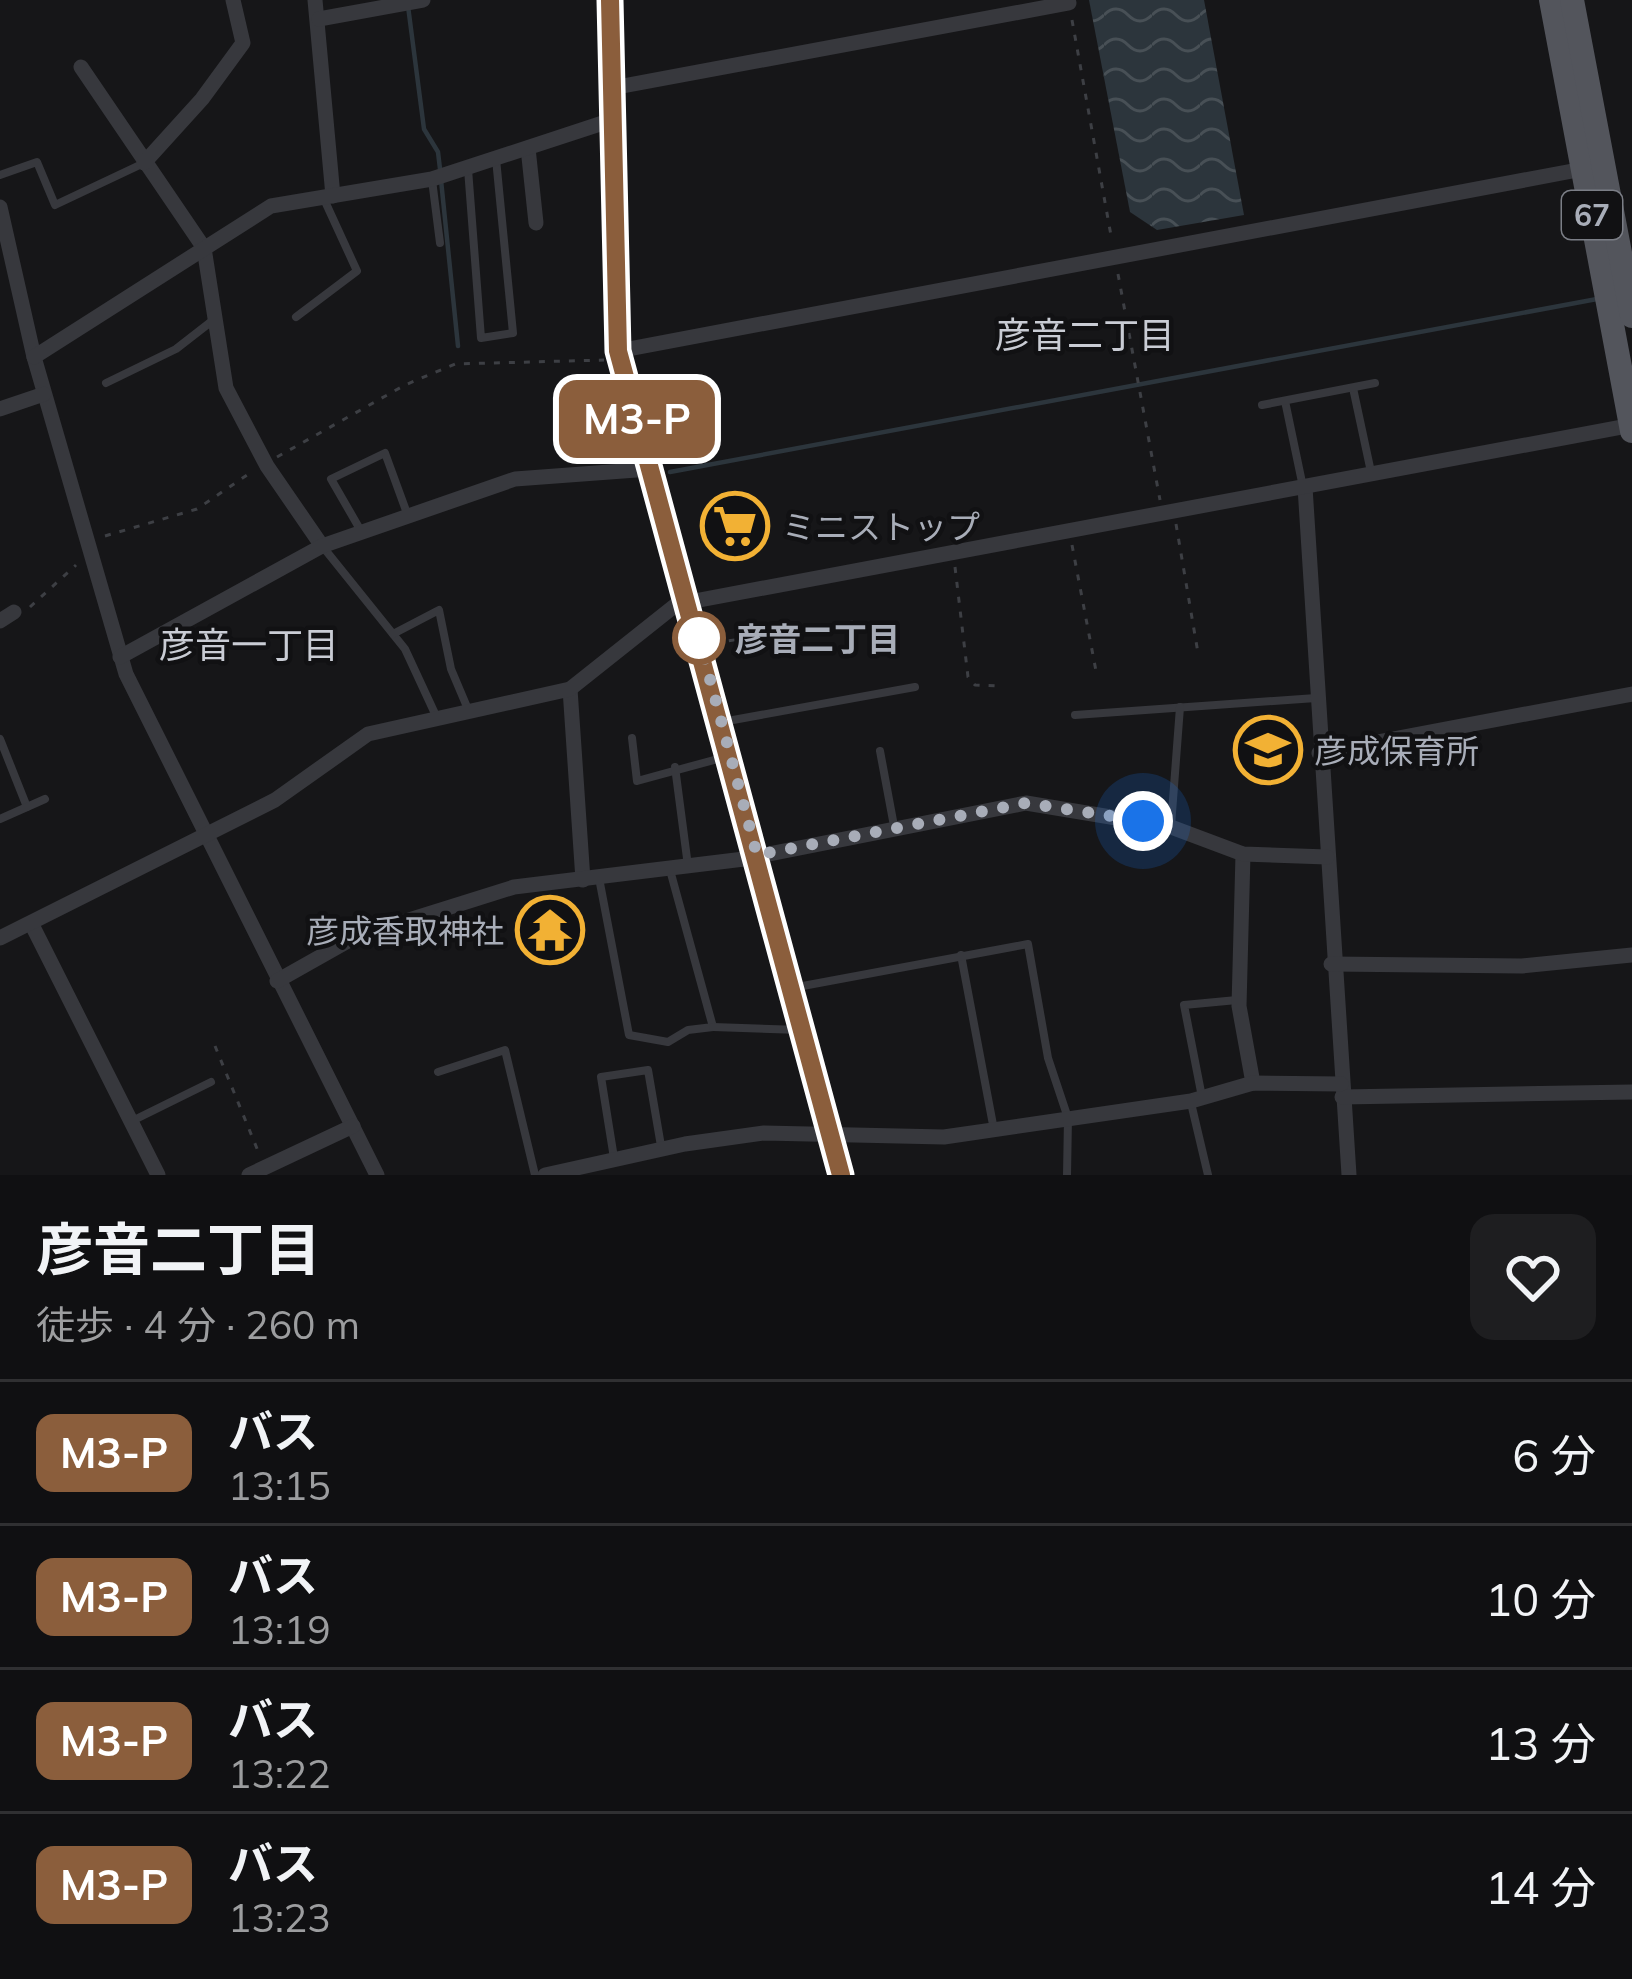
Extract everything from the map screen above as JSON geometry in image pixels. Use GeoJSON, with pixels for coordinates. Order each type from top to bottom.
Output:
{"type":"FeatureCollection","features":[{"type":"Feature","properties":{"kind":"main road","name":"67"},"geometry":{"type":"LineString","coordinates":[[1551,0],[1632,427]]}},
{"type":"Feature","properties":{"kind":"main road","name":"67"},"geometry":{"type":"LineString","coordinates":[[1572,0],[1632,316]]}},
{"type":"Feature","properties":{"kind":"street"},"geometry":{"type":"LineString","coordinates":[[144,163],[202,99],[243,43],[232,0]]}},
{"type":"Feature","properties":{"kind":"street"},"geometry":{"type":"LineString","coordinates":[[315,0],[328,196]]}},
{"type":"Feature","properties":{"kind":"street"},"geometry":{"type":"LineString","coordinates":[[319,19],[423,0]]}},
{"type":"Feature","properties":{"kind":"street"},"geometry":{"type":"LineString","coordinates":[[608,0],[613,356],[701,645],[841,1175]]}},
{"type":"Feature","properties":{"kind":"street"},"geometry":{"type":"LineString","coordinates":[[611,88],[1069,3]]}},
{"type":"Feature","properties":{"kind":"street"},"geometry":{"type":"LineString","coordinates":[[81,67],[204,248],[226,388],[266,463],[322,546]]}},
{"type":"Feature","properties":{"kind":"street"},"geometry":{"type":"LineString","coordinates":[[34,357],[271,206],[432,179],[612,120]]}},
{"type":"Feature","properties":{"kind":"street"},"geometry":{"type":"LineString","coordinates":[[528,148],[536,223]]}},
{"type":"Feature","properties":{"kind":"street"},"geometry":{"type":"LineString","coordinates":[[613,356],[1583,169]]}},
{"type":"Feature","properties":{"kind":"street"},"geometry":{"type":"LineString","coordinates":[[0,207],[5,251],[120,657],[377,1175]]}},
{"type":"Feature","properties":{"kind":"street"},"geometry":{"type":"LineString","coordinates":[[0,409],[44,394]]}},
{"type":"Feature","properties":{"kind":"street"},"geometry":{"type":"LineString","coordinates":[[0,938],[210,836],[306,781],[368,734],[570,689],[688,599],[1632,427]]}},
{"type":"Feature","properties":{"kind":"street"},"geometry":{"type":"LineString","coordinates":[[120,657],[322,546],[515,479],[650,469]]}},
{"type":"Feature","properties":{"kind":"street"},"geometry":{"type":"LineString","coordinates":[[1304,487],[1348,1175]]}},
{"type":"Feature","properties":{"kind":"street"},"geometry":{"type":"LineString","coordinates":[[570,689],[591,879]]}},
{"type":"Feature","properties":{"kind":"street"},"geometry":{"type":"LineString","coordinates":[[1319,753],[1632,694]]}},
{"type":"Feature","properties":{"kind":"street"},"geometry":{"type":"LineString","coordinates":[[278,981],[355,937],[514,886],[757,855],[1026,803],[1171,827],[1244,854],[1327,857]]}},
{"type":"Feature","properties":{"kind":"street"},"geometry":{"type":"LineString","coordinates":[[1244,854],[1239,1000],[1253,1083]]}},
{"type":"Feature","properties":{"kind":"street"},"geometry":{"type":"LineString","coordinates":[[31,923],[158,1175]]}},
{"type":"Feature","properties":{"kind":"street"},"geometry":{"type":"LineString","coordinates":[[1331,964],[1522,966],[1632,955]]}},
{"type":"Feature","properties":{"kind":"street"},"geometry":{"type":"LineString","coordinates":[[545,1175],[661,1149],[764,1133],[944,1137],[994,1131],[1197,1100],[1253,1083],[1341,1090],[1632,1092]]}},
{"type":"Feature","properties":{"kind":"street"},"geometry":{"type":"LineString","coordinates":[[257,1171],[353,1126]]}},
{"type":"Feature","properties":{"kind":"lane"},"geometry":{"type":"LineString","coordinates":[[468,168],[481,338],[513,333],[496,158]]}},
{"type":"Feature","properties":{"kind":"lane"},"geometry":{"type":"LineString","coordinates":[[0,175],[37,163],[55,205],[144,163]]}},
{"type":"Feature","properties":{"kind":"lane"},"geometry":{"type":"LineString","coordinates":[[432,179],[440,243]]}},
{"type":"Feature","properties":{"kind":"lane"},"geometry":{"type":"LineString","coordinates":[[296,317],[357,271],[328,196]]}},
{"type":"Feature","properties":{"kind":"lane"},"geometry":{"type":"LineString","coordinates":[[106,383],[176,349],[212,321]]}},
{"type":"Feature","properties":{"kind":"lane"},"geometry":{"type":"LineString","coordinates":[[1262,405],[1375,383]]}},
{"type":"Feature","properties":{"kind":"lane"},"geometry":{"type":"LineString","coordinates":[[1353,388],[1371,474]]}},
{"type":"Feature","properties":{"kind":"lane"},"geometry":{"type":"LineString","coordinates":[[1286,400],[1304,487]]}},
{"type":"Feature","properties":{"kind":"lane"},"geometry":{"type":"LineString","coordinates":[[362,532],[332,479],[385,453],[408,516]]}},
{"type":"Feature","properties":{"kind":"lane"},"geometry":{"type":"LineString","coordinates":[[322,546],[393,634],[437,720]]}},
{"type":"Feature","properties":{"kind":"lane"},"geometry":{"type":"LineString","coordinates":[[393,634],[439,610],[452,669],[470,714]]}},
{"type":"Feature","properties":{"kind":"lane"},"geometry":{"type":"LineString","coordinates":[[722,722],[914,687]]}},
{"type":"Feature","properties":{"kind":"lane"},"geometry":{"type":"LineString","coordinates":[[1075,715],[1318,698]]}},
{"type":"Feature","properties":{"kind":"lane"},"geometry":{"type":"LineString","coordinates":[[1171,827],[1180,707]]}},
{"type":"Feature","properties":{"kind":"lane"},"geometry":{"type":"LineString","coordinates":[[632,738],[637,782],[675,767],[731,756]]}},
{"type":"Feature","properties":{"kind":"lane"},"geometry":{"type":"LineString","coordinates":[[0,739],[27,807]]}},
{"type":"Feature","properties":{"kind":"lane"},"geometry":{"type":"LineString","coordinates":[[880,751],[895,828]]}},
{"type":"Feature","properties":{"kind":"lane"},"geometry":{"type":"LineString","coordinates":[[675,767],[688,866]]}},
{"type":"Feature","properties":{"kind":"lane"},"geometry":{"type":"LineString","coordinates":[[0,819],[45,799]]}},
{"type":"Feature","properties":{"kind":"lane"},"geometry":{"type":"LineString","coordinates":[[670,868],[712,1027]]}},
{"type":"Feature","properties":{"kind":"lane"},"geometry":{"type":"LineString","coordinates":[[591,879],[629,1035],[668,1042],[688,1030],[712,1027],[803,1030]]}},
{"type":"Feature","properties":{"kind":"lane"},"geometry":{"type":"LineString","coordinates":[[792,988],[1028,944],[1048,1058],[1068,1118],[1066,1175]]}},
{"type":"Feature","properties":{"kind":"lane"},"geometry":{"type":"LineString","coordinates":[[961,956],[994,1131]]}},
{"type":"Feature","properties":{"kind":"lane"},"geometry":{"type":"LineString","coordinates":[[1208,1175],[1184,1005],[1239,1000]]}},
{"type":"Feature","properties":{"kind":"lane"},"geometry":{"type":"LineString","coordinates":[[438,1072],[505,1050],[535,1175]]}},
{"type":"Feature","properties":{"kind":"lane"},"geometry":{"type":"LineString","coordinates":[[614,1159],[602,1077],[648,1070],[661,1149]]}},
{"type":"Feature","properties":{"kind":"lane"},"geometry":{"type":"LineString","coordinates":[[131,1121],[211,1082]]}},
{"type":"Feature","properties":{"kind":"path"},"geometry":{"type":"LineString","coordinates":[[10,618],[88,549],[197,509],[266,463],[405,385],[455,364],[613,356]]}},
{"type":"Feature","properties":{"kind":"path"},"geometry":{"type":"LineString","coordinates":[[1174,512],[1198,653]]}},
{"type":"Feature","properties":{"kind":"path"},"geometry":{"type":"LineString","coordinates":[[1070,531],[1096,671]]}},
{"type":"Feature","properties":{"kind":"path"},"geometry":{"type":"LineString","coordinates":[[953,553],[968,677],[975,685],[998,686]]}},
{"type":"Feature","properties":{"kind":"path"},"geometry":{"type":"LineString","coordinates":[[701,645],[853,622]]}},
{"type":"Feature","properties":{"kind":"path"},"geometry":{"type":"LineString","coordinates":[[215,1046],[257,1171]]}},
{"type":"Feature","properties":{"kind":"water"},"geometry":{"type":"Polygon","coordinates":[[[1089,0],[1204,0],[1244,215],[1157,230],[1130,212],[1089,0]]]}},
{"type":"Feature","properties":{"kind":"building"},"geometry":{"type":"Polygon","coordinates":[[[745,503],[752,542],[728,546],[721,507],[745,503]]]}},
{"type":"Feature","properties":{"kind":"waterway"},"geometry":{"type":"LineString","coordinates":[[408,6],[424,129],[438,152],[440,169]]}},
{"type":"Feature","properties":{"kind":"waterway"},"geometry":{"type":"LineString","coordinates":[[441,180],[458,346]]}},
{"type":"Feature","properties":{"kind":"waterway"},"geometry":{"type":"LineString","coordinates":[[670,472],[1597,299]]}},
{"type":"Feature","properties":{"kind":"bus line","name":"M3-P"},"geometry":{"type":"LineString","coordinates":[[610,0],[618,351],[841,1175]]}},
{"type":"Feature","properties":{"kind":"place","name":"ミニストップ"},"geometry":{"type":"Point","coordinates":[735,526]}},
{"type":"Feature","properties":{"kind":"place","name":"彦音二丁目"},"geometry":{"type":"Point","coordinates":[699,638]}},
{"type":"Feature","properties":{"kind":"place","name":"彦成保育所"},"geometry":{"type":"Point","coordinates":[1268,750]}},
{"type":"Feature","properties":{"kind":"place","name":"彦成香取神社"},"geometry":{"type":"Point","coordinates":[550,930]}},
{"type":"Feature","properties":{"kind":"district","name":"彦音二丁目"},"geometry":{"type":"Point","coordinates":[1085,334]}},
{"type":"Feature","properties":{"kind":"district","name":"彦音一丁目"},"geometry":{"type":"Point","coordinates":[249,644]}},
{"type":"Feature","properties":{"kind":"route"},"geometry":{"type":"LineString","coordinates":[[699,638],[757,855],[1026,803],[1143,821]]}}]}
